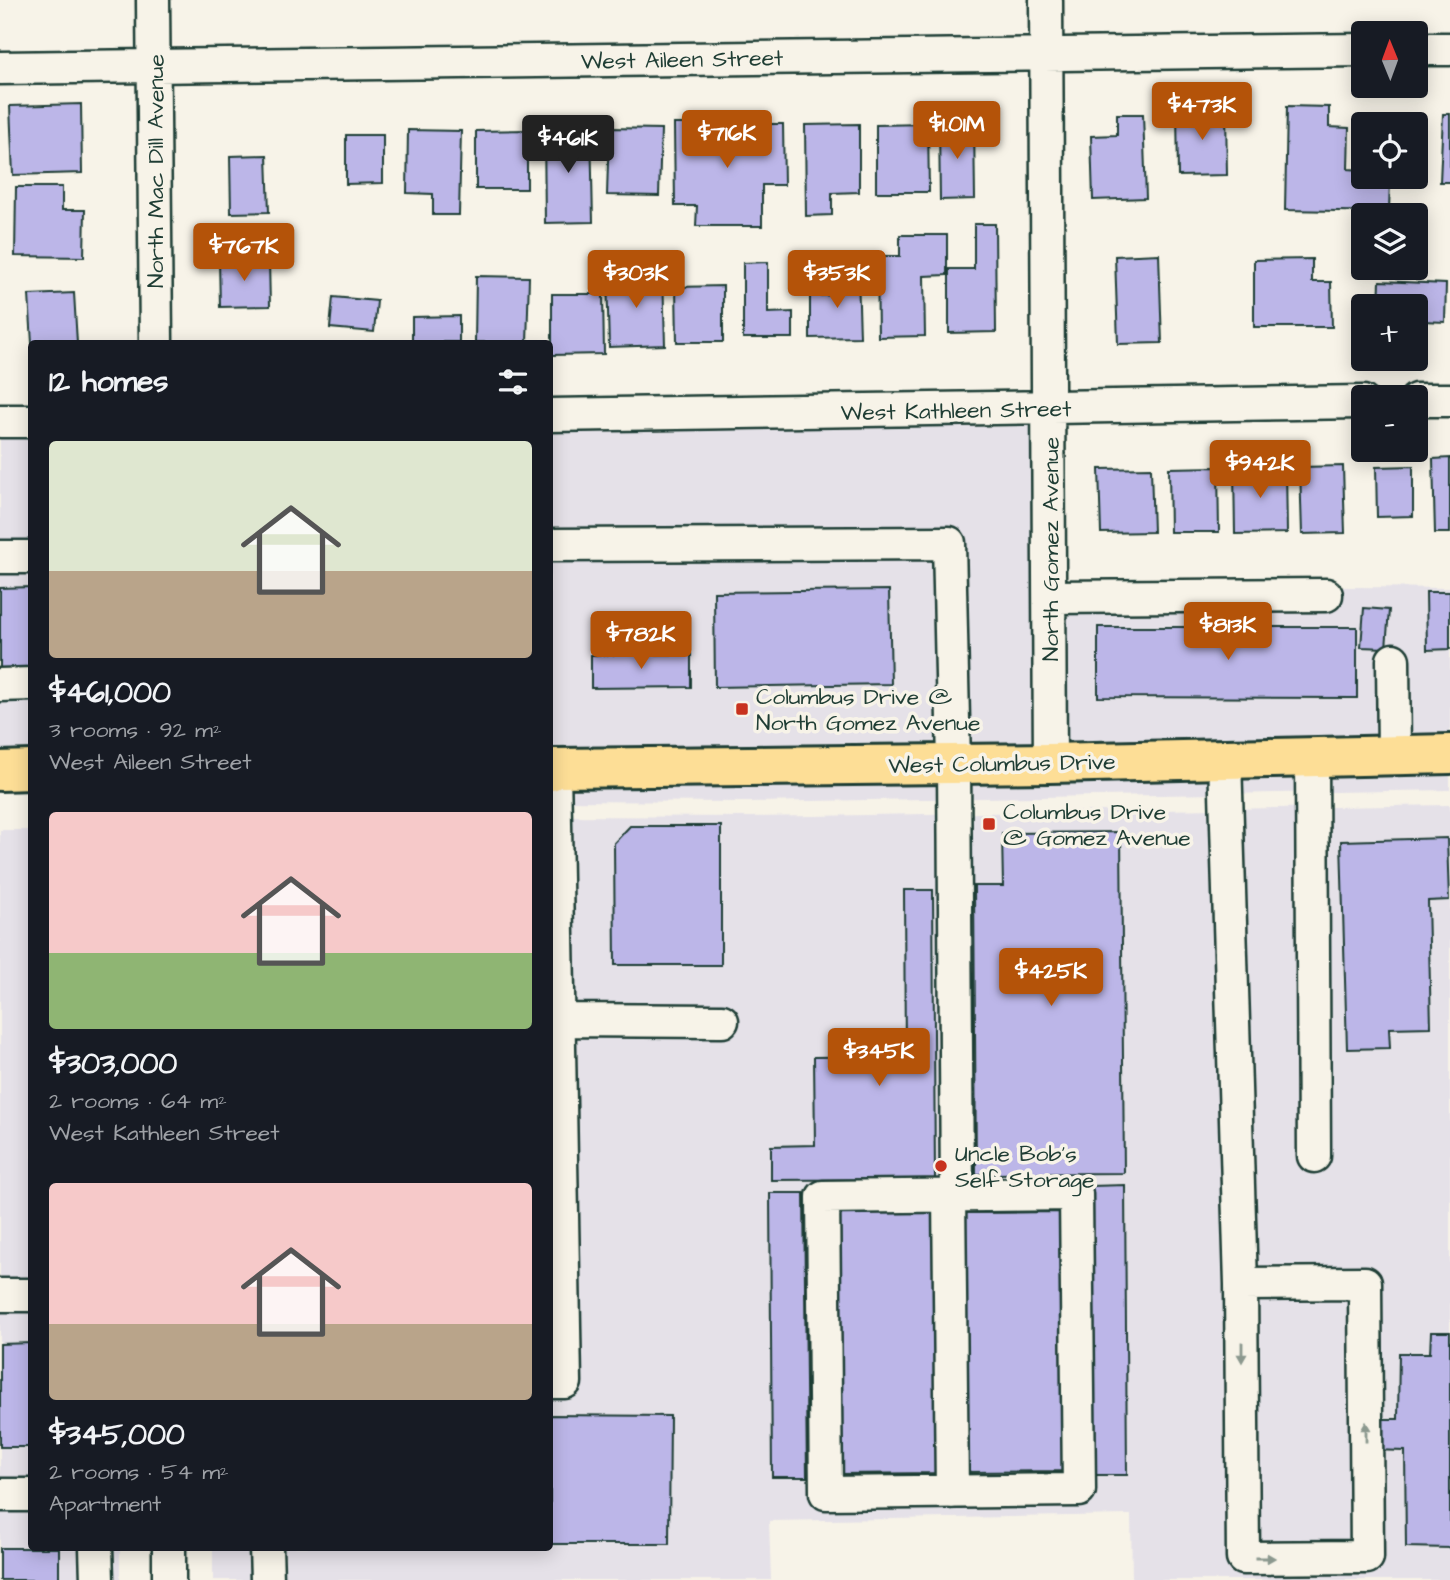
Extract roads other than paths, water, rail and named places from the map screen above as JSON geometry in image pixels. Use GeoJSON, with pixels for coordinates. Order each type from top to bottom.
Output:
{"type":"FeatureCollection","features":[{"type":"Feature","properties":{"kind":"main road","name":"West Columbus Drive"},"geometry":{"type":"LineString","coordinates":[[553,767],[1050,763],[1450,754]]}},
{"type":"Feature","properties":{"kind":"main road"},"geometry":{"type":"LineString","coordinates":[[0,771],[28,770]]}},
{"type":"Feature","properties":{"kind":"street","name":"North Mac Dill Avenue"},"geometry":{"type":"LineString","coordinates":[[153,0],[156,340]]}},
{"type":"Feature","properties":{"kind":"street","name":"North Gomez Avenue"},"geometry":{"type":"LineString","coordinates":[[1046,0],[1050,763]]}},
{"type":"Feature","properties":{"kind":"street"},"geometry":{"type":"LineString","coordinates":[[1428,49],[1450,49]]}},
{"type":"Feature","properties":{"kind":"street","name":"West Aileen Street"},"geometry":{"type":"LineString","coordinates":[[0,68],[1351,50]]}},
{"type":"Feature","properties":{"kind":"street"},"geometry":{"type":"LineString","coordinates":[[1428,400],[1450,400]]}},
{"type":"Feature","properties":{"kind":"street","name":"West Kathleen Street"},"geometry":{"type":"LineString","coordinates":[[553,415],[1351,402]]}},
{"type":"Feature","properties":{"kind":"street"},"geometry":{"type":"LineString","coordinates":[[0,421],[28,421]]}},
{"type":"Feature","properties":{"kind":"street"},"geometry":{"type":"LineString","coordinates":[[553,545],[949,543],[954,764],[952,1492]]}},
{"type":"Feature","properties":{"kind":"street"},"geometry":{"type":"LineString","coordinates":[[0,557],[28,557]]}},
{"type":"Feature","properties":{"kind":"street"},"geometry":{"type":"LineString","coordinates":[[1050,597],[1326,595]]}},
{"type":"Feature","properties":{"kind":"street"},"geometry":{"type":"LineString","coordinates":[[1393,660],[1394,755]]}},
{"type":"Feature","properties":{"kind":"street"},"geometry":{"type":"LineString","coordinates":[[0,685],[28,684]]}},
{"type":"Feature","properties":{"kind":"street"},"geometry":{"type":"LineString","coordinates":[[1312,757],[1314,1156]]}},
{"type":"Feature","properties":{"kind":"street"},"geometry":{"type":"LineString","coordinates":[[1225,759],[1241,1284],[1243,1558],[1367,1557],[1365,1283],[1241,1284]]}},
{"type":"Feature","properties":{"kind":"street"},"geometry":{"type":"LineString","coordinates":[[553,878],[559,1020],[554,1062],[555,1135],[565,1381],[553,1382]]}},
{"type":"Feature","properties":{"kind":"street"},"geometry":{"type":"LineString","coordinates":[[559,1020],[722,1021]]}},
{"type":"Feature","properties":{"kind":"street"},"geometry":{"type":"LineString","coordinates":[[1076,1194],[1079,1490],[952,1492],[826,1493],[823,1196],[1076,1194]]}},
{"type":"Feature","properties":{"kind":"street"},"geometry":{"type":"LineString","coordinates":[[0,1295],[28,1295]]}},
{"type":"Feature","properties":{"kind":"street"},"geometry":{"type":"LineString","coordinates":[[0,1495],[28,1495]]}},
{"type":"Feature","properties":{"kind":"street"},"geometry":{"type":"LineString","coordinates":[[96,1551],[97,1580]]}},
{"type":"Feature","properties":{"kind":"street"},"geometry":{"type":"LineString","coordinates":[[169,1551],[169,1580]]}},
{"type":"Feature","properties":{"kind":"street"},"geometry":{"type":"LineString","coordinates":[[266,1551],[267,1580]]}},
{"type":"Feature","properties":{"kind":"place","name":"Columbus Drive @ North Gomez Avenue"},"geometry":{"type":"Point","coordinates":[742,709]}},
{"type":"Feature","properties":{"kind":"place","name":"Columbus Drive @ Gomez Avenue"},"geometry":{"type":"Point","coordinates":[989,824]}},
{"type":"Feature","properties":{"kind":"place","name":"Uncle Bob's Self Storage"},"geometry":{"type":"Point","coordinates":[941,1166]}}]}
